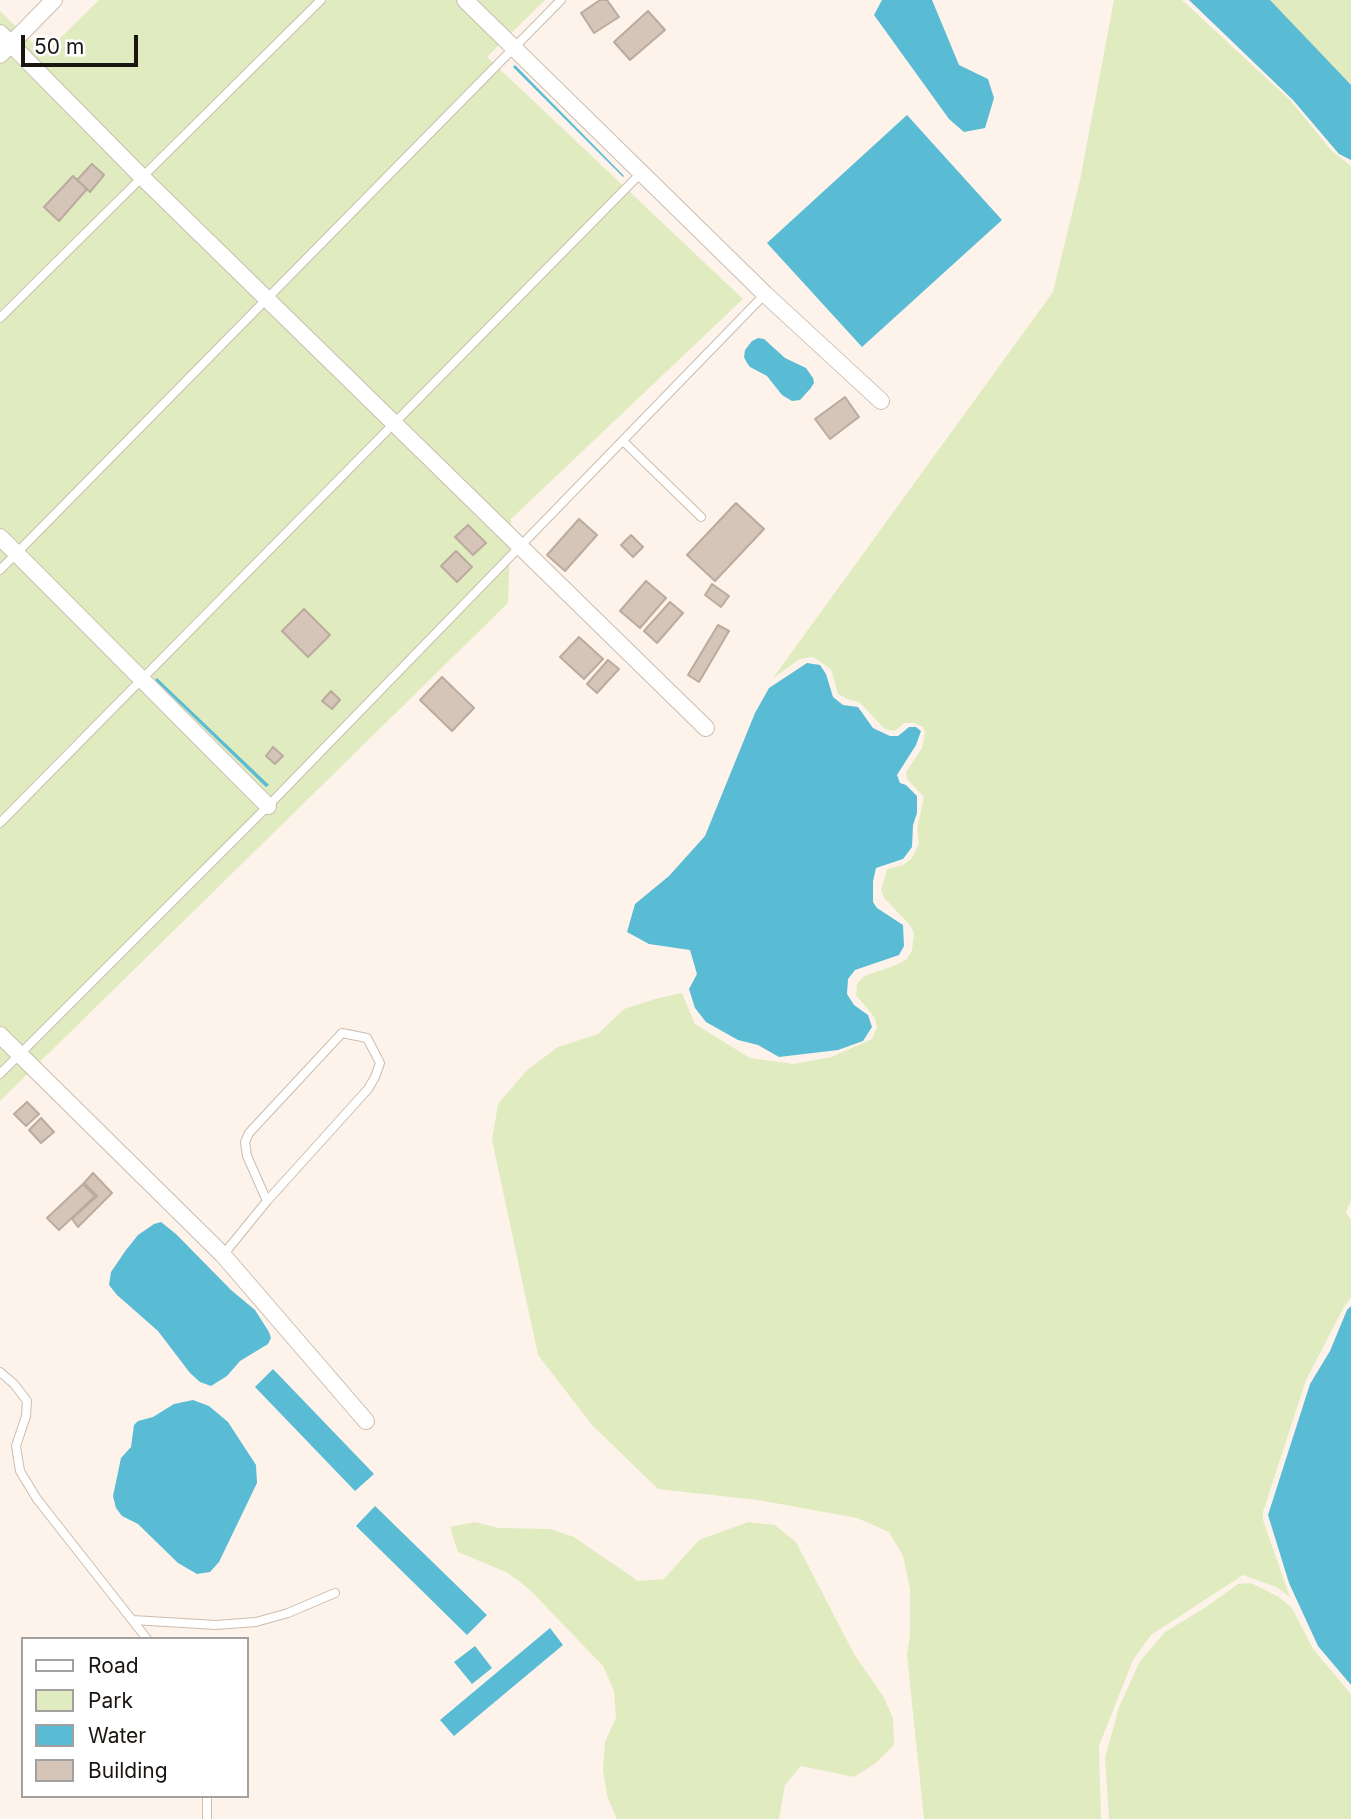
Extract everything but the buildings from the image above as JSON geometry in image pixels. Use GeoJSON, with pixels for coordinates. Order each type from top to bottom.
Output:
{"type":"FeatureCollection","features":[{"type":"Feature","properties":{"kind":"street"},"geometry":{"type":"LineString","coordinates":[[54,0],[3,44],[706,728]]}},
{"type":"Feature","properties":{"kind":"street"},"geometry":{"type":"LineString","coordinates":[[465,0],[765,294],[881,401]]}},
{"type":"Feature","properties":{"kind":"street"},"geometry":{"type":"LineString","coordinates":[[0,537],[268,806]]}},
{"type":"Feature","properties":{"kind":"street"},"geometry":{"type":"LineString","coordinates":[[0,1035],[223,1255],[366,1420]]}},
{"type":"Feature","properties":{"kind":"lane"},"geometry":{"type":"LineString","coordinates":[[0,318],[321,0]]}},
{"type":"Feature","properties":{"kind":"lane"},"geometry":{"type":"LineString","coordinates":[[0,570],[561,0]]}},
{"type":"Feature","properties":{"kind":"lane"},"geometry":{"type":"LineString","coordinates":[[0,822],[641,173]]}},
{"type":"Feature","properties":{"kind":"lane"},"geometry":{"type":"LineString","coordinates":[[0,1074],[268,806],[765,294]]}},
{"type":"Feature","properties":{"kind":"lane"},"geometry":{"type":"LineString","coordinates":[[622,441],[701,517]]}},
{"type":"Feature","properties":{"kind":"lane"},"geometry":{"type":"LineString","coordinates":[[223,1255],[368,1089],[380,1063],[367,1038],[342,1033],[249,1133],[245,1142],[247,1156],[267,1202]]}},
{"type":"Feature","properties":{"kind":"lane"},"geometry":{"type":"LineString","coordinates":[[0,1372],[27,1401],[26,1416],[16,1446],[20,1471],[37,1499],[146,1637]]}},
{"type":"Feature","properties":{"kind":"lane"},"geometry":{"type":"LineString","coordinates":[[133,1619],[216,1625],[256,1622],[288,1613],[335,1592]]}},
{"type":"Feature","properties":{"kind":"lane"},"geometry":{"type":"LineString","coordinates":[[207,1798],[207,1819]]}},
{"type":"Feature","properties":{"kind":"green space"},"geometry":{"type":"Polygon","coordinates":[[[99,0],[545,0],[487,57],[743,299],[511,519],[508,603],[0,1101],[0,11],[44,54],[99,0]]]}},
{"type":"Feature","properties":{"kind":"green space"},"geometry":{"type":"Polygon","coordinates":[[[1114,0],[1182,0],[1290,100],[1331,150],[1351,166],[1351,1201],[1346,1212],[1351,1220],[1351,1298],[1306,1380],[1263,1512],[1263,1520],[1290,1597],[1276,1587],[1243,1575],[1151,1635],[1133,1660],[1099,1746],[1101,1819],[924,1819],[907,1655],[910,1589],[903,1556],[889,1532],[857,1518],[758,1500],[658,1489],[592,1425],[538,1355],[492,1140],[498,1104],[527,1070],[558,1047],[598,1034],[624,1009],[655,999],[682,993],[695,1024],[750,1058],[794,1064],[831,1057],[872,1039],[877,1027],[875,1018],[856,995],[857,984],[864,976],[907,959],[912,950],[914,933],[884,898],[881,890],[887,869],[903,865],[912,858],[919,843],[917,829],[924,797],[907,779],[906,772],[922,748],[925,733],[923,727],[914,723],[904,723],[895,731],[885,729],[859,702],[838,694],[831,669],[813,657],[800,659],[773,678],[1053,292],[1080,180],[1114,0]]]}},
{"type":"Feature","properties":{"kind":"green space"},"geometry":{"type":"Polygon","coordinates":[[[1257,0],[1351,0],[1351,89],[1257,0]]]}},
{"type":"Feature","properties":{"kind":"green space"},"geometry":{"type":"Polygon","coordinates":[[[475,1522],[499,1528],[550,1529],[574,1537],[638,1581],[664,1579],[699,1540],[748,1522],[775,1525],[796,1542],[854,1654],[883,1696],[893,1718],[894,1745],[876,1763],[854,1777],[801,1766],[785,1785],[779,1819],[617,1819],[607,1796],[603,1770],[605,1742],[616,1718],[614,1691],[603,1666],[529,1589],[508,1573],[458,1552],[450,1527],[475,1522]]]}},
{"type":"Feature","properties":{"kind":"green space"},"geometry":{"type":"Polygon","coordinates":[[[1251,1583],[1279,1597],[1292,1608],[1313,1649],[1351,1694],[1351,1819],[1109,1819],[1105,1758],[1119,1707],[1140,1661],[1165,1632],[1238,1584],[1251,1583]]]}},
{"type":"Feature","properties":{"kind":"water"},"geometry":{"type":"Polygon","coordinates":[[[882,0],[932,0],[959,65],[988,79],[994,98],[985,128],[964,132],[949,119],[874,15],[882,0]]]}},
{"type":"Feature","properties":{"kind":"water"},"geometry":{"type":"Polygon","coordinates":[[[1189,0],[1270,0],[1351,85],[1351,160],[1339,154],[1293,100],[1189,0]]]}},
{"type":"Feature","properties":{"kind":"water"},"geometry":{"type":"Polygon","coordinates":[[[515,65],[624,176],[623,177],[513,67],[515,65]]]}},
{"type":"Feature","properties":{"kind":"water"},"geometry":{"type":"Polygon","coordinates":[[[907,115],[1002,220],[862,347],[767,243],[907,115]]]}},
{"type":"Feature","properties":{"kind":"water"},"geometry":{"type":"Polygon","coordinates":[[[758,338],[764,339],[785,358],[806,368],[813,378],[814,383],[800,400],[792,401],[782,395],[767,376],[747,363],[745,350],[758,338]]]}},
{"type":"Feature","properties":{"kind":"water"},"geometry":{"type":"Polygon","coordinates":[[[807,663],[820,665],[826,674],[833,697],[843,705],[858,707],[873,728],[890,736],[898,736],[909,727],[916,727],[921,731],[916,745],[897,775],[900,783],[917,796],[917,813],[913,825],[912,847],[903,859],[876,868],[873,881],[873,902],[877,908],[903,925],[904,946],[899,955],[855,970],[848,979],[847,994],[854,1005],[868,1015],[872,1027],[863,1041],[838,1050],[779,1057],[758,1045],[738,1040],[706,1022],[695,1008],[689,989],[697,974],[690,950],[649,944],[627,932],[635,904],[669,876],[705,836],[755,713],[769,688],[807,663]]]}},
{"type":"Feature","properties":{"kind":"water"},"geometry":{"type":"Polygon","coordinates":[[[157,678],[269,785],[266,787],[155,680],[157,678]]]}},
{"type":"Feature","properties":{"kind":"water"},"geometry":{"type":"Polygon","coordinates":[[[161,1222],[255,1310],[271,1338],[268,1344],[240,1361],[227,1376],[211,1386],[200,1382],[190,1373],[158,1331],[109,1285],[111,1272],[138,1235],[161,1222]]]}},
{"type":"Feature","properties":{"kind":"water"},"geometry":{"type":"Polygon","coordinates":[[[1351,1306],[1351,1685],[1318,1646],[1289,1583],[1268,1515],[1310,1384],[1330,1351],[1351,1306]]]}},
{"type":"Feature","properties":{"kind":"water"},"geometry":{"type":"Polygon","coordinates":[[[273,1369],[374,1474],[355,1491],[255,1387],[273,1369]]]}},
{"type":"Feature","properties":{"kind":"water"},"geometry":{"type":"Polygon","coordinates":[[[193,1400],[209,1406],[228,1422],[256,1465],[257,1483],[219,1562],[210,1572],[197,1574],[178,1563],[138,1524],[122,1516],[116,1508],[113,1496],[121,1458],[131,1447],[134,1425],[174,1404],[193,1400]]]}},
{"type":"Feature","properties":{"kind":"water"},"geometry":{"type":"Polygon","coordinates":[[[375,1506],[487,1615],[467,1635],[356,1526],[375,1506]]]}},
{"type":"Feature","properties":{"kind":"water"},"geometry":{"type":"Polygon","coordinates":[[[550,1628],[563,1645],[454,1736],[440,1720],[550,1628]]]}},
{"type":"Feature","properties":{"kind":"water"},"geometry":{"type":"Polygon","coordinates":[[[475,1646],[492,1668],[472,1684],[454,1662],[475,1646]]]}}]}
